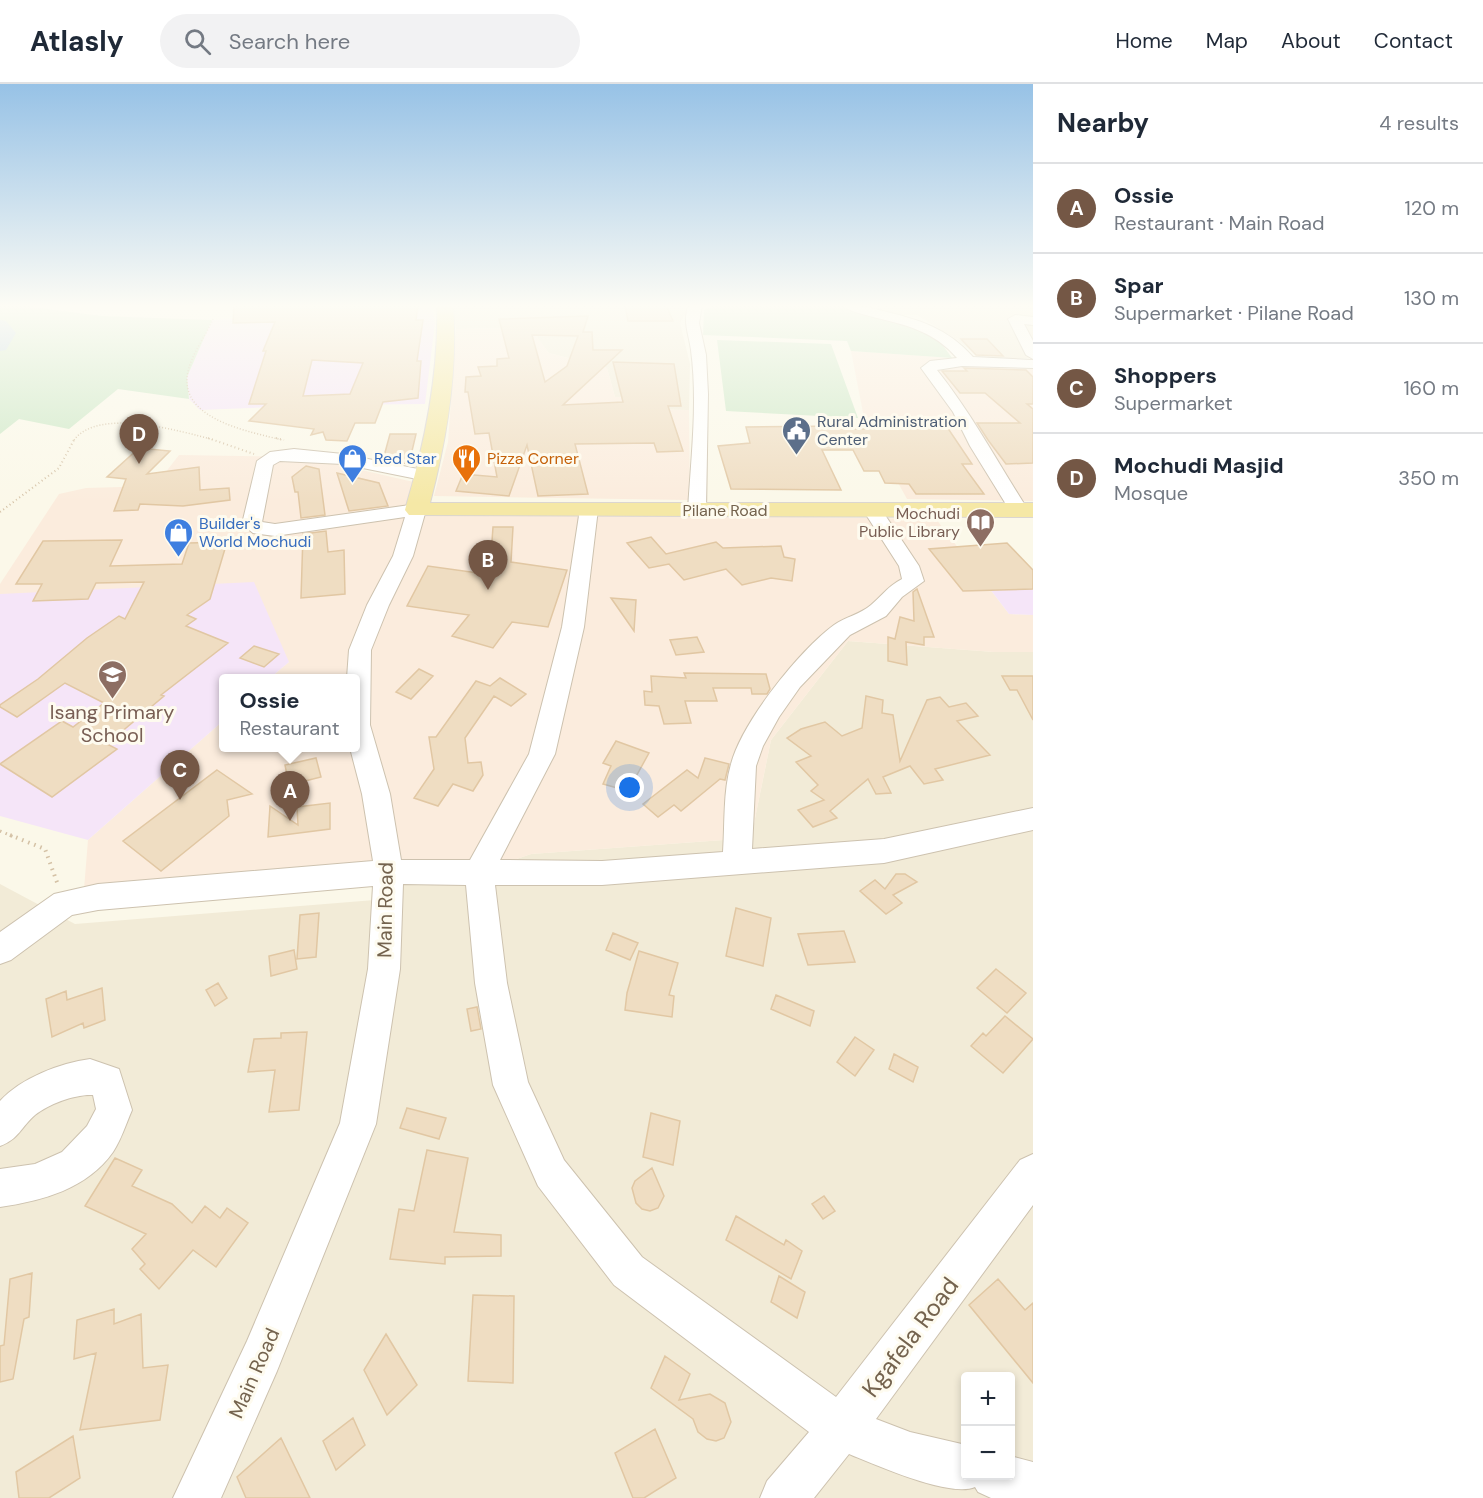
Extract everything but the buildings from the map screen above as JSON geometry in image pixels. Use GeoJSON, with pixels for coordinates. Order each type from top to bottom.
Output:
{"type":"FeatureCollection","features":[{"type":"Feature","properties":{"kind":"main road","name":"Main Road"},"geometry":{"type":"LineString","coordinates":[[417,510],[427,476],[442,371]]}},
{"type":"Feature","properties":{"kind":"main road","name":"Pilane Road"},"geometry":{"type":"LineString","coordinates":[[417,510],[1026,510]]}},
{"type":"Feature","properties":{"kind":"street"},"geometry":{"type":"LineString","coordinates":[[697,510],[701,396],[699,371]]}},
{"type":"Feature","properties":{"kind":"street"},"geometry":{"type":"LineString","coordinates":[[930,371],[961,411],[979,446],[1026,510]]}},
{"type":"Feature","properties":{"kind":"street"},"geometry":{"type":"LineString","coordinates":[[417,510],[275,530],[260,529],[252,524],[264,464],[272,457],[303,453],[427,476]]}},
{"type":"Feature","properties":{"kind":"street"},"geometry":{"type":"LineString","coordinates":[[590,509],[573,627],[542,754],[480,872],[491,983],[511,1085],[551,1173],[628,1271],[841,1428],[910,1455],[961,1467]]}},
{"type":"Feature","properties":{"kind":"street","name":"Main Road"},"geometry":{"type":"LineString","coordinates":[[359,674],[360,650],[378,605],[403,556],[417,510]]}},
{"type":"Feature","properties":{"kind":"street"},"geometry":{"type":"LineString","coordinates":[[737,862],[743,766],[750,746],[770,712],[792,681],[842,630],[878,611],[894,592],[913,581],[909,567],[872,510]]}},
{"type":"Feature","properties":{"kind":"street","name":"Main Road"},"geometry":{"type":"LineString","coordinates":[[197,1498],[262,1356],[358,1124],[384,969],[389,872],[376,794],[360,736]]}},
{"type":"Feature","properties":{"kind":"street"},"geometry":{"type":"LineString","coordinates":[[0,950],[65,903],[98,897],[389,872],[602,873],[884,851],[1033,819]]}},
{"type":"Feature","properties":{"kind":"street"},"geometry":{"type":"LineString","coordinates":[[0,1128],[23,1102],[71,1079],[90,1077],[107,1081],[114,1110],[100,1139],[75,1165],[37,1183],[0,1188]]}},
{"type":"Feature","properties":{"kind":"street","name":"Kgafela Road"},"geometry":{"type":"LineString","coordinates":[[784,1498],[841,1428],[1033,1173]]}},
{"type":"Feature","properties":{"kind":"street"},"geometry":{"type":"LineString","coordinates":[[1011,1480],[1033,1485]]}},
{"type":"Feature","properties":{"kind":"path"},"geometry":{"type":"LineString","coordinates":[[190,371],[187,377],[189,399],[200,410],[219,420],[291,442],[303,453]]}},
{"type":"Feature","properties":{"kind":"path"},"geometry":{"type":"LineString","coordinates":[[0,512],[19,496],[47,480],[62,466],[70,453],[71,443],[83,431],[103,424],[128,424],[245,448],[264,464]]}},
{"type":"Feature","properties":{"kind":"path"},"geometry":{"type":"LineString","coordinates":[[0,831],[45,849],[65,903]]}},
{"type":"Feature","properties":{"kind":"shaded area"},"geometry":{"type":"Polygon","coordinates":[[[190,371],[429,371],[425,404],[200,410],[189,399],[187,377],[190,371]]]}},
{"type":"Feature","properties":{"kind":"shaded area"},"geometry":{"type":"Polygon","coordinates":[[[453,371],[608,371],[615,397],[626,397],[637,409],[689,410],[690,500],[434,496],[448,442],[453,371]]]}},
{"type":"Feature","properties":{"kind":"shaded area"},"geometry":{"type":"Polygon","coordinates":[[[608,371],[690,371],[689,410],[637,409],[615,397],[608,371]]]}},
{"type":"Feature","properties":{"kind":"shaded area"},"geometry":{"type":"Polygon","coordinates":[[[855,371],[1033,371],[1033,501],[907,499],[865,423],[855,371]]]}},
{"type":"Feature","properties":{"kind":"shaded area"},"geometry":{"type":"Polygon","coordinates":[[[179,455],[305,457],[418,483],[408,516],[588,514],[936,519],[1009,614],[1033,615],[1033,652],[994,652],[848,641],[771,740],[751,838],[531,854],[479,872],[84,889],[88,840],[219,724],[219,752],[360,752],[360,674],[275,674],[289,662],[0,594],[0,584],[59,494],[86,488],[155,486],[179,455]]]}},
{"type":"Feature","properties":{"kind":"shaded area"},"geometry":{"type":"Polygon","coordinates":[[[1033,569],[1033,615],[1009,614],[977,572],[1033,569]]]}},
{"type":"Feature","properties":{"kind":"shaded area","name":"Isang Primary School"},"geometry":{"type":"Polygon","coordinates":[[[254,582],[289,662],[275,674],[219,674],[219,724],[88,840],[0,816],[0,594],[254,582]]]}},
{"type":"Feature","properties":{"kind":"shaded area"},"geometry":{"type":"Polygon","coordinates":[[[848,641],[994,652],[1033,652],[1033,1498],[0,1498],[0,884],[75,924],[387,899],[389,872],[479,872],[531,854],[751,838],[771,740],[848,641]]]}},
{"type":"Feature","properties":{"kind":"green space"},"geometry":{"type":"Polygon","coordinates":[[[0,371],[190,371],[187,377],[189,399],[118,389],[69,429],[19,419],[0,434],[0,371]]]}},
{"type":"Feature","properties":{"kind":"green space"},"geometry":{"type":"Polygon","coordinates":[[[721,371],[841,371],[858,418],[726,411],[721,371]]]}},
{"type":"Feature","properties":{"kind":"place","name":"Rural Administration Center"},"geometry":{"type":"Point","coordinates":[796,456]}},
{"type":"Feature","properties":{"kind":"place","name":"Mochudi Masjid"},"geometry":{"type":"Point","coordinates":[139,464]}},
{"type":"Feature","properties":{"kind":"place","name":"Red Star"},"geometry":{"type":"Point","coordinates":[353,484]}},
{"type":"Feature","properties":{"kind":"place","name":"Pizza Corner"},"geometry":{"type":"Point","coordinates":[466,484]}},
{"type":"Feature","properties":{"kind":"place","name":"Mochudi Public Library"},"geometry":{"type":"Point","coordinates":[981,548]}},
{"type":"Feature","properties":{"kind":"place","name":"Builder's World Mochudi"},"geometry":{"type":"Point","coordinates":[178,558]}},
{"type":"Feature","properties":{"kind":"place","name":"Spar"},"geometry":{"type":"Point","coordinates":[488,590]}},
{"type":"Feature","properties":{"kind":"place","name":"Isang Primary School"},"geometry":{"type":"Point","coordinates":[112,700]}},
{"type":"Feature","properties":{"kind":"place","name":"Shoppers"},"geometry":{"type":"Point","coordinates":[180,800]}},
{"type":"Feature","properties":{"kind":"place","name":"Ossie"},"geometry":{"type":"Point","coordinates":[290,821]}}]}
